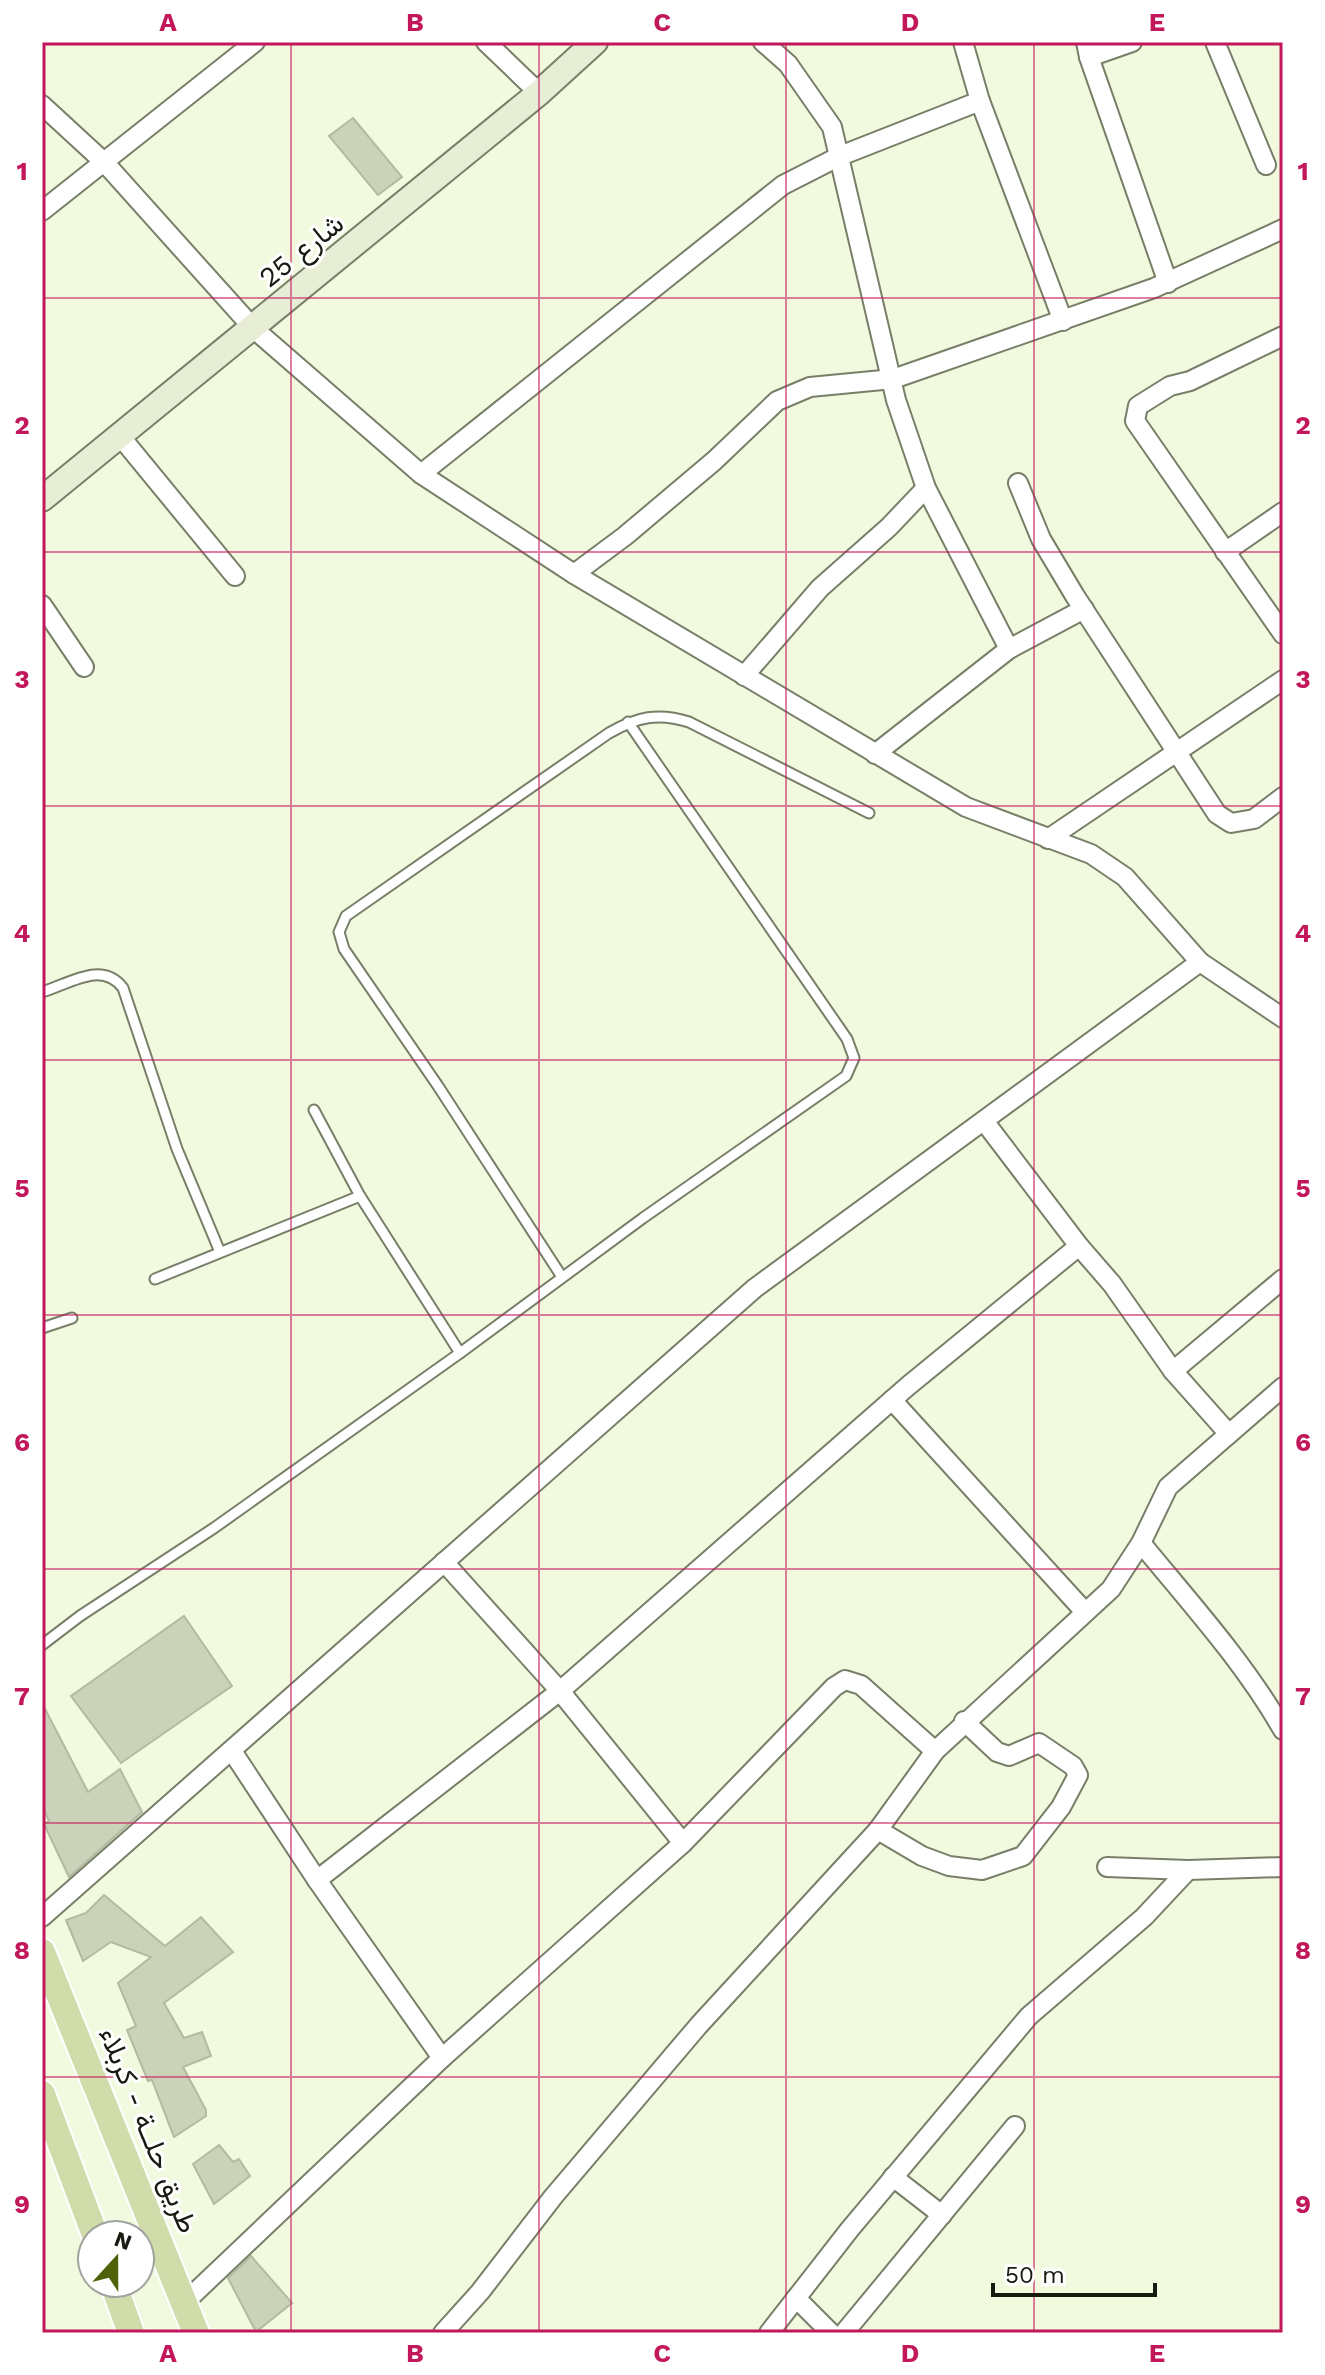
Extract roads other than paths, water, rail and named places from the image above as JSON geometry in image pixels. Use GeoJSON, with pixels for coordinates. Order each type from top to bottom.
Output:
{"type":"FeatureCollection","features":[{"type":"Feature","properties":{"kind":"main road","name":"طريق حلــة - كربلاء"},"geometry":{"type":"LineString","coordinates":[[42,1952],[196,2333]]}},
{"type":"Feature","properties":{"kind":"main road"},"geometry":{"type":"LineString","coordinates":[[44,2104],[89,2219]]}},
{"type":"Feature","properties":{"kind":"main road"},"geometry":{"type":"LineString","coordinates":[[119,2299],[131,2333]]}},
{"type":"Feature","properties":{"kind":"street"},"geometry":{"type":"LineString","coordinates":[[486,42],[539,93]]}},
{"type":"Feature","properties":{"kind":"street","name":"شارع 25"},"geometry":{"type":"LineString","coordinates":[[42,499],[539,93],[595,42]]}},
{"type":"Feature","properties":{"kind":"street"},"geometry":{"type":"LineString","coordinates":[[763,42],[788,64],[832,127],[896,400],[926,488],[1009,649]]}},
{"type":"Feature","properties":{"kind":"street"},"geometry":{"type":"LineString","coordinates":[[963,42],[980,101],[1063,321]]}},
{"type":"Feature","properties":{"kind":"street"},"geometry":{"type":"LineString","coordinates":[[1132,42],[1087,50],[1168,283]]}},
{"type":"Feature","properties":{"kind":"street"},"geometry":{"type":"LineString","coordinates":[[1215,42],[1266,165]]}},
{"type":"Feature","properties":{"kind":"street"},"geometry":{"type":"LineString","coordinates":[[42,211],[105,163],[245,45]]}},
{"type":"Feature","properties":{"kind":"street"},"geometry":{"type":"LineString","coordinates":[[421,474],[783,185],[840,156],[980,101]]}},
{"type":"Feature","properties":{"kind":"street"},"geometry":{"type":"LineString","coordinates":[[42,105],[105,163],[253,328],[421,474],[574,574],[966,807],[1091,854],[1125,877],[1200,962],[1283,1018]]}},
{"type":"Feature","properties":{"kind":"street"},"geometry":{"type":"LineString","coordinates":[[574,574],[625,536],[703,470],[777,401],[810,387],[893,379],[1168,283],[1283,229]]}},
{"type":"Feature","properties":{"kind":"street"},"geometry":{"type":"LineString","coordinates":[[1283,336],[1190,381],[1170,386],[1138,406],[1135,421],[1283,634]]}},
{"type":"Feature","properties":{"kind":"street"},"geometry":{"type":"LineString","coordinates":[[120,436],[235,576]]}},
{"type":"Feature","properties":{"kind":"street"},"geometry":{"type":"LineString","coordinates":[[1018,483],[1041,539],[1217,814],[1231,823],[1254,819],[1283,797]]}},
{"type":"Feature","properties":{"kind":"street"},"geometry":{"type":"LineString","coordinates":[[744,676],[820,588],[889,527],[926,488]]}},
{"type":"Feature","properties":{"kind":"street"},"geometry":{"type":"LineString","coordinates":[[1225,552],[1283,512]]}},
{"type":"Feature","properties":{"kind":"street"},"geometry":{"type":"LineString","coordinates":[[42,605],[84,667]]}},
{"type":"Feature","properties":{"kind":"street"},"geometry":{"type":"LineString","coordinates":[[875,754],[1009,649],[1084,609]]}},
{"type":"Feature","properties":{"kind":"street"},"geometry":{"type":"LineString","coordinates":[[1048,839],[1283,680]]}},
{"type":"Feature","properties":{"kind":"street"},"geometry":{"type":"LineString","coordinates":[[42,1917],[755,1288],[1200,962]]}},
{"type":"Feature","properties":{"kind":"street"},"geometry":{"type":"LineString","coordinates":[[984,1121],[1079,1246],[1112,1284],[1173,1371],[1229,1434]]}},
{"type":"Feature","properties":{"kind":"street"},"geometry":{"type":"LineString","coordinates":[[317,1880],[560,1691],[892,1400],[1079,1246]]}},
{"type":"Feature","properties":{"kind":"street"},"geometry":{"type":"LineString","coordinates":[[1173,1371],[1283,1279]]}},
{"type":"Feature","properties":{"kind":"street"},"geometry":{"type":"LineString","coordinates":[[443,2333],[699,2025],[878,1830],[935,1751],[964,1721],[1111,1589],[1141,1543],[1168,1487],[1283,1387]]}},
{"type":"Feature","properties":{"kind":"street"},"geometry":{"type":"LineString","coordinates":[[892,1400],[1085,1612]]}},
{"type":"Feature","properties":{"kind":"street"},"geometry":{"type":"LineString","coordinates":[[1141,1543],[1230,1652],[1283,1730]]}},
{"type":"Feature","properties":{"kind":"street"},"geometry":{"type":"LineString","coordinates":[[444,1562],[560,1691],[683,1843]]}},
{"type":"Feature","properties":{"kind":"street"},"geometry":{"type":"LineString","coordinates":[[184,2303],[442,2058],[683,1843],[834,1687],[845,1680],[861,1685],[935,1751]]}},
{"type":"Feature","properties":{"kind":"street"},"geometry":{"type":"LineString","coordinates":[[878,1830],[922,1856],[949,1866],[982,1870],[1023,1856],[1061,1807],[1078,1775],[1073,1766],[1039,1743],[1009,1756],[997,1752],[964,1721]]}},
{"type":"Feature","properties":{"kind":"street"},"geometry":{"type":"LineString","coordinates":[[232,1751],[317,1880],[442,2058]]}},
{"type":"Feature","properties":{"kind":"street"},"geometry":{"type":"LineString","coordinates":[[1107,1867],[1188,1870],[1283,1867]]}},
{"type":"Feature","properties":{"kind":"street"},"geometry":{"type":"LineString","coordinates":[[769,2333],[893,2177],[1029,2016],[1144,1917],[1188,1870]]}},
{"type":"Feature","properties":{"kind":"street"},"geometry":{"type":"LineString","coordinates":[[844,2333],[1015,2126]]}},
{"type":"Feature","properties":{"kind":"street"},"geometry":{"type":"LineString","coordinates":[[893,2177],[942,2215]]}},
{"type":"Feature","properties":{"kind":"street"},"geometry":{"type":"LineString","coordinates":[[796,2298],[831,2333]]}},
{"type":"Feature","properties":{"kind":"lane"},"geometry":{"type":"LineString","coordinates":[[562,1277],[344,949],[339,932],[341,923],[353,910],[597,741],[628,722],[656,716],[689,722],[869,813]]}},
{"type":"Feature","properties":{"kind":"lane"},"geometry":{"type":"LineString","coordinates":[[42,1645],[80,1616],[214,1528],[846,1076],[854,1058],[847,1039],[628,722]]}},
{"type":"Feature","properties":{"kind":"lane"},"geometry":{"type":"LineString","coordinates":[[42,992],[101,973],[110,976],[123,988],[177,1149],[220,1252]]}},
{"type":"Feature","properties":{"kind":"lane"},"geometry":{"type":"LineString","coordinates":[[314,1110],[360,1196],[460,1353]]}},
{"type":"Feature","properties":{"kind":"lane"},"geometry":{"type":"LineString","coordinates":[[155,1279],[360,1196]]}},
{"type":"Feature","properties":{"kind":"lane"},"geometry":{"type":"LineString","coordinates":[[42,1328],[72,1318]]}}]}
